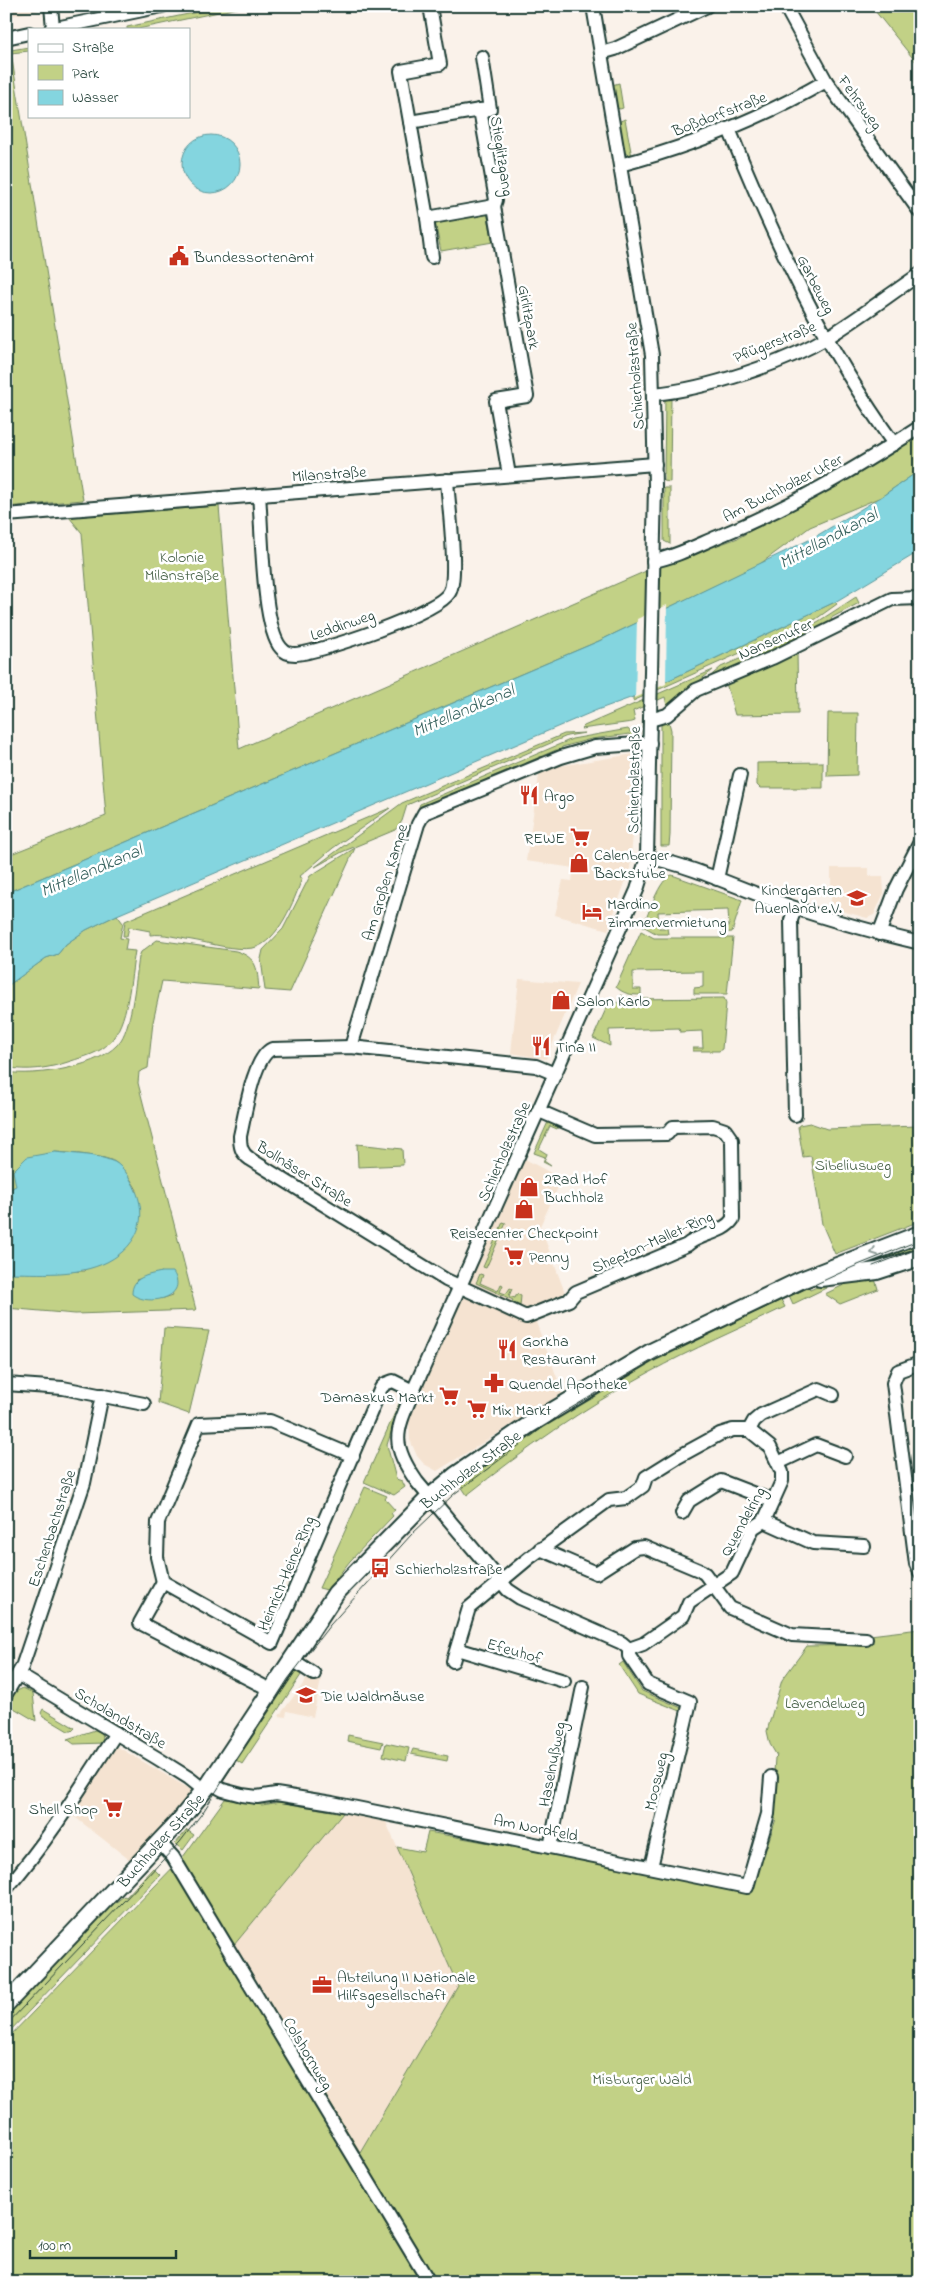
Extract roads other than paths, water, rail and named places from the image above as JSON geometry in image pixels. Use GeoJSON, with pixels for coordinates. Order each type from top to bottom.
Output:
{"type":"FeatureCollection","features":[{"type":"Feature","properties":{"kind":"main road","name":"Buchholzer Straße"},"geometry":{"type":"LineString","coordinates":[[6,2004],[160,1843],[207,1787],[336,1593],[430,1496],[494,1448],[615,1372],[680,1337],[801,1280],[920,1234]]}},
{"type":"Feature","properties":{"kind":"main road","name":"Buchholzer Straße"},"geometry":{"type":"LineString","coordinates":[[801,1280],[877,1271],[920,1257]]}},
{"type":"Feature","properties":{"kind":"street"},"geometry":{"type":"LineString","coordinates":[[51,6],[52,28]]}},
{"type":"Feature","properties":{"kind":"street"},"geometry":{"type":"LineString","coordinates":[[57,28],[162,6]]}},
{"type":"Feature","properties":{"kind":"street"},"geometry":{"type":"LineString","coordinates":[[430,6],[440,64],[401,71],[432,257]]}},
{"type":"Feature","properties":{"kind":"street","name":"Schierholzstraße"},"geometry":{"type":"LineString","coordinates":[[430,1496],[405,1466],[398,1449],[399,1425],[637,890],[647,857],[655,464],[654,394],[650,334],[593,6]]}},
{"type":"Feature","properties":{"kind":"street"},"geometry":{"type":"LineString","coordinates":[[601,53],[616,49],[707,6]]}},
{"type":"Feature","properties":{"kind":"street","name":"Fehrsweg"},"geometry":{"type":"LineString","coordinates":[[785,6],[826,81],[920,212]]}},
{"type":"Feature","properties":{"kind":"street"},"geometry":{"type":"LineString","coordinates":[[6,38],[28,34]]}},
{"type":"Feature","properties":{"kind":"street","name":"Stieglitzgang"},"geometry":{"type":"LineString","coordinates":[[410,122],[490,109],[482,57]]}},
{"type":"Feature","properties":{"kind":"street","name":"Boßdorfstraße"},"geometry":{"type":"LineString","coordinates":[[620,165],[729,129],[793,100],[826,81]]}},
{"type":"Feature","properties":{"kind":"street","name":"Stieglitzgang"},"geometry":{"type":"LineString","coordinates":[[480,110],[496,200],[494,206]]}},
{"type":"Feature","properties":{"kind":"street","name":"Garbeweg"},"geometry":{"type":"LineString","coordinates":[[729,129],[764,215],[826,338],[868,408],[894,444]]}},
{"type":"Feature","properties":{"kind":"street"},"geometry":{"type":"LineString","coordinates":[[427,218],[494,206]]}},
{"type":"Feature","properties":{"kind":"street","name":"Girlitzpark"},"geometry":{"type":"LineString","coordinates":[[494,206],[527,396],[496,402],[510,475]]}},
{"type":"Feature","properties":{"kind":"street","name":"Pflügerstraße"},"geometry":{"type":"LineString","coordinates":[[654,394],[698,387],[785,357],[826,338],[920,274]]}},
{"type":"Feature","properties":{"kind":"street","name":"Am Buchholzer Ufer"},"geometry":{"type":"LineString","coordinates":[[653,561],[671,557],[771,514],[848,472],[920,428]]}},
{"type":"Feature","properties":{"kind":"street","name":"Milanstraße"},"geometry":{"type":"LineString","coordinates":[[6,515],[434,483],[447,480],[655,464]]}},
{"type":"Feature","properties":{"kind":"street","name":"Leddinweg"},"geometry":{"type":"LineString","coordinates":[[259,495],[267,605],[276,640],[285,652],[293,654],[324,649],[369,633],[438,603],[449,594],[453,576],[447,480]]}},
{"type":"Feature","properties":{"kind":"street","name":"Nansenufer"},"geometry":{"type":"LineString","coordinates":[[650,720],[667,715],[696,690],[772,658],[892,600],[920,598]]}},
{"type":"Feature","properties":{"kind":"street","name":"Am Großen Kampe"},"geometry":{"type":"LineString","coordinates":[[351,1047],[418,824],[424,813],[562,756],[595,747],[650,743]]}},
{"type":"Feature","properties":{"kind":"street"},"geometry":{"type":"LineString","coordinates":[[717,880],[740,775]]}},
{"type":"Feature","properties":{"kind":"street"},"geometry":{"type":"LineString","coordinates":[[879,934],[896,889],[920,842]]}},
{"type":"Feature","properties":{"kind":"street"},"geometry":{"type":"LineString","coordinates":[[647,857],[795,908],[879,934],[920,943]]}},
{"type":"Feature","properties":{"kind":"street"},"geometry":{"type":"LineString","coordinates":[[795,908],[791,920],[795,1114]]}},
{"type":"Feature","properties":{"kind":"street","name":"Bollnäser Straße"},"geometry":{"type":"LineString","coordinates":[[460,1287],[244,1155],[240,1146],[240,1136],[258,1064],[266,1051],[272,1049],[351,1047],[536,1066],[555,1074]]}},
{"type":"Feature","properties":{"kind":"street","name":"Shepton-Mallet-Ring"},"geometry":{"type":"LineString","coordinates":[[460,1287],[526,1317],[569,1300],[576,1292],[687,1245],[694,1239],[726,1226],[733,1219],[732,1140],[725,1130],[713,1126],[673,1127],[667,1134],[595,1136],[538,1111]]}},
{"type":"Feature","properties":{"kind":"street"},"geometry":{"type":"LineString","coordinates":[[920,1363],[898,1371],[893,1383],[916,1564],[920,1572]]}},
{"type":"Feature","properties":{"kind":"street","name":"Heinrich-Heine-Ring"},"geometry":{"type":"LineString","coordinates":[[163,1582],[272,1643],[385,1384],[393,1381],[413,1391]]}},
{"type":"Feature","properties":{"kind":"street"},"geometry":{"type":"LineString","coordinates":[[6,1384],[63,1388],[144,1404]]}},
{"type":"Feature","properties":{"kind":"street"},"geometry":{"type":"LineString","coordinates":[[500,1581],[540,1549],[609,1500],[626,1498],[642,1486],[646,1477],[678,1457],[720,1434],[733,1430],[749,1430],[754,1421],[761,1415],[819,1389],[833,1395]]}},
{"type":"Feature","properties":{"kind":"street","name":"Eschenbachstraße"},"geometry":{"type":"LineString","coordinates":[[6,1694],[19,1676],[84,1483],[102,1395]]}},
{"type":"Feature","properties":{"kind":"street"},"geometry":{"type":"LineString","coordinates":[[271,1690],[140,1622],[163,1582],[157,1557],[158,1522],[199,1424],[270,1421],[352,1456]]}},
{"type":"Feature","properties":{"kind":"street","name":"Quendelring"},"geometry":{"type":"LineString","coordinates":[[629,1649],[642,1644],[683,1616],[689,1602],[732,1573],[753,1528],[764,1521],[783,1477],[767,1443],[749,1430]]}},
{"type":"Feature","properties":{"kind":"street"},"geometry":{"type":"LineString","coordinates":[[778,1464],[816,1445],[845,1456]]}},
{"type":"Feature","properties":{"kind":"street"},"geometry":{"type":"LineString","coordinates":[[682,1513],[690,1501],[721,1481],[773,1502]]}},
{"type":"Feature","properties":{"kind":"street"},"geometry":{"type":"LineString","coordinates":[[430,1496],[500,1581],[520,1598],[622,1643],[629,1649]]}},
{"type":"Feature","properties":{"kind":"street"},"geometry":{"type":"LineString","coordinates":[[764,1521],[813,1542],[864,1546]]}},
{"type":"Feature","properties":{"kind":"street"},"geometry":{"type":"LineString","coordinates":[[540,1549],[596,1573],[635,1548],[644,1547],[701,1571],[730,1608],[792,1635],[866,1639]]}},
{"type":"Feature","properties":{"kind":"street","name":"Efeuhof"},"geometry":{"type":"LineString","coordinates":[[500,1581],[469,1608],[455,1655],[564,1681]]}},
{"type":"Feature","properties":{"kind":"street","name":"Moosweg"},"geometry":{"type":"LineString","coordinates":[[629,1649],[629,1656],[648,1684],[690,1702],[651,1867]]}},
{"type":"Feature","properties":{"kind":"street"},"geometry":{"type":"LineString","coordinates":[[291,1659],[314,1674]]}},
{"type":"Feature","properties":{"kind":"street","name":"Scholandstraße"},"geometry":{"type":"LineString","coordinates":[[19,1676],[207,1787]]}},
{"type":"Feature","properties":{"kind":"street","name":"Haselnußweg"},"geometry":{"type":"LineString","coordinates":[[550,1847],[583,1687]]}},
{"type":"Feature","properties":{"kind":"street"},"geometry":{"type":"LineString","coordinates":[[6,1889],[25,1867],[64,1814],[116,1734]]}},
{"type":"Feature","properties":{"kind":"street","name":"Am Nordfeld"},"geometry":{"type":"LineString","coordinates":[[207,1787],[257,1797],[280,1794],[747,1887],[768,1814],[771,1777]]}},
{"type":"Feature","properties":{"kind":"street","name":"Colshornweg"},"geometry":{"type":"LineString","coordinates":[[160,1843],[173,1857],[429,2282]]}},
{"type":"Feature","properties":{"kind":"water"},"geometry":{"type":"Polygon","coordinates":[[[211,135],[227,140],[235,148],[240,164],[235,180],[227,188],[211,193],[195,188],[187,180],[182,164],[187,148],[195,140],[211,135]]]}},
{"type":"Feature","properties":{"kind":"water","name":"Mittellandkanal"},"geometry":{"type":"Polygon","coordinates":[[[920,470],[920,551],[835,602],[633,697],[597,710],[117,915],[86,930],[66,944],[58,954],[46,958],[6,987],[6,893],[599,641],[813,538],[881,497],[920,470]]]}},
{"type":"Feature","properties":{"kind":"water"},"geometry":{"type":"Polygon","coordinates":[[[55,1152],[98,1157],[115,1162],[122,1168],[129,1177],[140,1203],[141,1215],[135,1237],[119,1255],[95,1267],[58,1273],[6,1273],[6,1191],[16,1186],[13,1171],[27,1157],[55,1152]]]}},
{"type":"Feature","properties":{"kind":"water"},"geometry":{"type":"Polygon","coordinates":[[[162,1272],[173,1272],[177,1281],[176,1288],[172,1294],[165,1298],[148,1300],[132,1294],[138,1280],[162,1272]]]}},
{"type":"Feature","properties":{"kind":"tram line"},"geometry":{"type":"LineString","coordinates":[[6,2025],[180,1842],[203,1812],[288,1679],[330,1625],[411,1535],[454,1494],[561,1414],[656,1358],[853,1267],[920,1240]]}},
{"type":"Feature","properties":{"kind":"tram line"},"geometry":{"type":"LineString","coordinates":[[873,1266],[920,1248]]}},
{"type":"Feature","properties":{"kind":"place","name":"Bundessortenamt"},"geometry":{"type":"Point","coordinates":[179,256]}},
{"type":"Feature","properties":{"kind":"place","name":"Argo"},"geometry":{"type":"Point","coordinates":[529,795]}},
{"type":"Feature","properties":{"kind":"place","name":"REWE"},"geometry":{"type":"Point","coordinates":[580,837]}},
{"type":"Feature","properties":{"kind":"place","name":"Calenberger Backstube"},"geometry":{"type":"Point","coordinates":[579,863]}},
{"type":"Feature","properties":{"kind":"place","name":"Kindergarten Auenland e.V."},"geometry":{"type":"Point","coordinates":[857,898]}},
{"type":"Feature","properties":{"kind":"place","name":"Mardino Zimmervermietung"},"geometry":{"type":"Point","coordinates":[592,912]}},
{"type":"Feature","properties":{"kind":"place","name":"Salon Karlo"},"geometry":{"type":"Point","coordinates":[561,1000]}},
{"type":"Feature","properties":{"kind":"place","name":"Tina II"},"geometry":{"type":"Point","coordinates":[541,1046]}},
{"type":"Feature","properties":{"kind":"place","name":"2Rad Hof Buchholz"},"geometry":{"type":"Point","coordinates":[529,1187]}},
{"type":"Feature","properties":{"kind":"place","name":"Reisecenter Checkpoint"},"geometry":{"type":"Point","coordinates":[524,1209]}},
{"type":"Feature","properties":{"kind":"place","name":"Penny"},"geometry":{"type":"Point","coordinates":[514,1256]}},
{"type":"Feature","properties":{"kind":"place","name":"Gorkha Restaurant"},"geometry":{"type":"Point","coordinates":[507,1349]}},
{"type":"Feature","properties":{"kind":"place","name":"Quendel Apotheke"},"geometry":{"type":"Point","coordinates":[494,1383]}},
{"type":"Feature","properties":{"kind":"place","name":"Damaskus Markt"},"geometry":{"type":"Point","coordinates":[449,1396]}},
{"type":"Feature","properties":{"kind":"place","name":"Mix Markt"},"geometry":{"type":"Point","coordinates":[477,1409]}},
{"type":"Feature","properties":{"kind":"place","name":"Schierholzstraße"},"geometry":{"type":"Point","coordinates":[380,1568]}},
{"type":"Feature","properties":{"kind":"place","name":"Die Waldmäuse"},"geometry":{"type":"Point","coordinates":[306,1695]}},
{"type":"Feature","properties":{"kind":"place","name":"Shell Shop"},"geometry":{"type":"Point","coordinates":[113,1808]}},
{"type":"Feature","properties":{"kind":"place","name":"Abteilung II Nationale Hilfsgesellschaft"},"geometry":{"type":"Point","coordinates":[322,1985]}},
{"type":"Feature","properties":{"kind":"park label","name":"Kolonie Milanstraße"},"geometry":{"type":"Point","coordinates":[182,565]}},
{"type":"Feature","properties":{"kind":"park label","name":"Sibeliusweg"},"geometry":{"type":"Point","coordinates":[853,1164]}},
{"type":"Feature","properties":{"kind":"park label","name":"Lavendelweg"},"geometry":{"type":"Point","coordinates":[825,1702]}},
{"type":"Feature","properties":{"kind":"park label","name":"Misburger Wald"},"geometry":{"type":"Point","coordinates":[642,2078]}}]}
